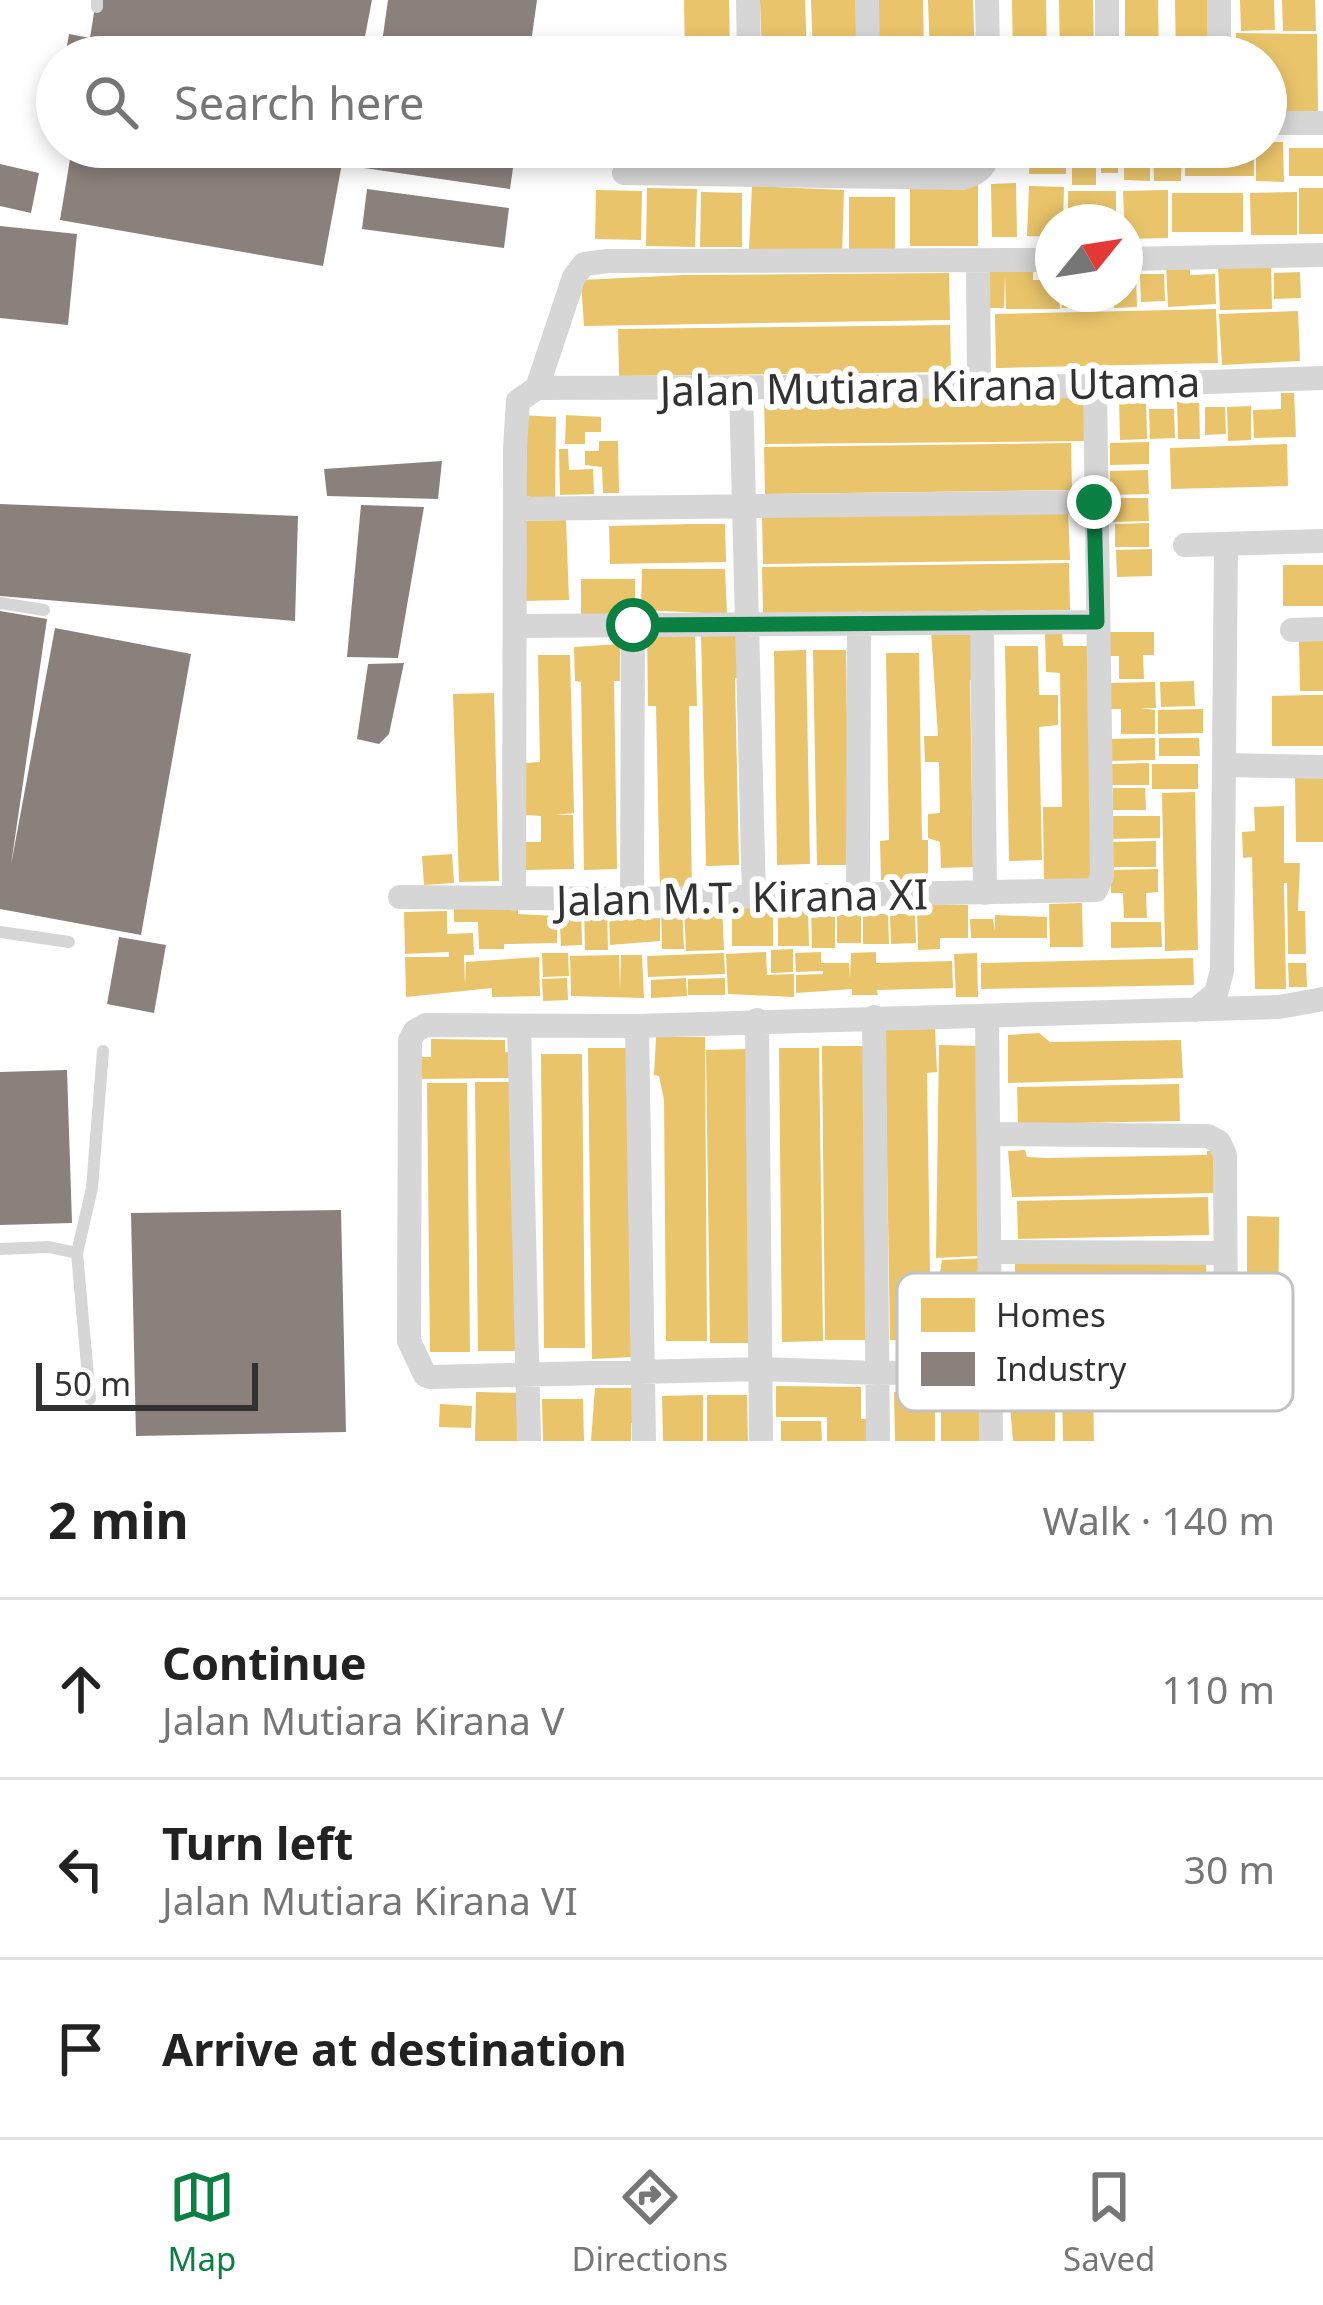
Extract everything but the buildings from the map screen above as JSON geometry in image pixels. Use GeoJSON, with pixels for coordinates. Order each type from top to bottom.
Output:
{"type":"FeatureCollection","features":[{"type":"Feature","properties":{"kind":"street"},"geometry":{"type":"LineString","coordinates":[[748,0],[748,36]]}},
{"type":"Feature","properties":{"kind":"street"},"geometry":{"type":"LineString","coordinates":[[867,0],[868,36]]}},
{"type":"Feature","properties":{"kind":"street"},"geometry":{"type":"LineString","coordinates":[[987,0],[988,36]]}},
{"type":"Feature","properties":{"kind":"street"},"geometry":{"type":"LineString","coordinates":[[1107,0],[1107,36]]}},
{"type":"Feature","properties":{"kind":"street"},"geometry":{"type":"LineString","coordinates":[[1219,0],[1219,36]]}},
{"type":"Feature","properties":{"kind":"street"},"geometry":{"type":"LineString","coordinates":[[1287,123],[1323,123]]}},
{"type":"Feature","properties":{"kind":"street"},"geometry":{"type":"LineString","coordinates":[[749,168],[749,175]]}},
{"type":"Feature","properties":{"kind":"street"},"geometry":{"type":"LineString","coordinates":[[870,168],[870,174]]}},
{"type":"Feature","properties":{"kind":"street"},"geometry":{"type":"LineString","coordinates":[[624,173],[962,178],[982,168]]}},
{"type":"Feature","properties":{"kind":"street"},"geometry":{"type":"LineString","coordinates":[[1143,259],[1323,254]]}},
{"type":"Feature","properties":{"kind":"street"},"geometry":{"type":"LineString","coordinates":[[514,899],[518,401],[537,388],[576,273],[584,264],[608,261],[1035,260]]}},
{"type":"Feature","properties":{"kind":"street"},"geometry":{"type":"LineString","coordinates":[[978,262],[979,384]]}},
{"type":"Feature","properties":{"kind":"street","name":"Jalan Mutiara Kirana Utama"},"geometry":{"type":"LineString","coordinates":[[537,388],[1095,386],[1323,378]]}},
{"type":"Feature","properties":{"kind":"street"},"geometry":{"type":"LineString","coordinates":[[516,626],[1097,622],[1095,386]]}},
{"type":"Feature","properties":{"kind":"street"},"geometry":{"type":"LineString","coordinates":[[741,387],[754,897]]}},
{"type":"Feature","properties":{"kind":"street"},"geometry":{"type":"LineString","coordinates":[[515,509],[1094,502]]}},
{"type":"Feature","properties":{"kind":"street"},"geometry":{"type":"LineString","coordinates":[[1185,545],[1323,541]]}},
{"type":"Feature","properties":{"kind":"street"},"geometry":{"type":"LineString","coordinates":[[1196,1010],[1216,993],[1222,971],[1226,545]]}},
{"type":"Feature","properties":{"kind":"street"},"geometry":{"type":"LineString","coordinates":[[982,622],[985,893]]}},
{"type":"Feature","properties":{"kind":"street","name":"Jalan M.T. Kirana XI"},"geometry":{"type":"LineString","coordinates":[[400,897],[632,899],[1096,890],[1102,883],[1097,622]]}},
{"type":"Feature","properties":{"kind":"street"},"geometry":{"type":"LineString","coordinates":[[858,894],[859,623]]}},
{"type":"Feature","properties":{"kind":"street"},"geometry":{"type":"LineString","coordinates":[[632,899],[633,625]]}},
{"type":"Feature","properties":{"kind":"street"},"geometry":{"type":"LineString","coordinates":[[1292,630],[1323,629]]}},
{"type":"Feature","properties":{"kind":"street"},"geometry":{"type":"LineString","coordinates":[[1225,765],[1323,767]]}},
{"type":"Feature","properties":{"kind":"street"},"geometry":{"type":"LineString","coordinates":[[897,1373],[760,1369],[431,1377],[419,1368],[409,1341],[410,1040],[415,1031],[426,1025],[637,1026],[1196,1010],[1280,1007],[1323,999]]}},
{"type":"Feature","properties":{"kind":"street"},"geometry":{"type":"LineString","coordinates":[[988,1016],[990,1273]]}},
{"type":"Feature","properties":{"kind":"street"},"geometry":{"type":"LineString","coordinates":[[874,1017],[878,1441]]}},
{"type":"Feature","properties":{"kind":"street"},"geometry":{"type":"LineString","coordinates":[[757,1020],[761,1441]]}},
{"type":"Feature","properties":{"kind":"street"},"geometry":{"type":"LineString","coordinates":[[637,1026],[644,1441]]}},
{"type":"Feature","properties":{"kind":"street"},"geometry":{"type":"LineString","coordinates":[[519,1027],[529,1441]]}},
{"type":"Feature","properties":{"kind":"street"},"geometry":{"type":"LineString","coordinates":[[988,1134],[1208,1136],[1219,1142],[1225,1156],[1223,1273]]}},
{"type":"Feature","properties":{"kind":"street"},"geometry":{"type":"LineString","coordinates":[[990,1252],[1223,1253]]}},
{"type":"Feature","properties":{"kind":"street"},"geometry":{"type":"LineString","coordinates":[[991,1411],[991,1441]]}},
{"type":"Feature","properties":{"kind":"lane"},"geometry":{"type":"LineString","coordinates":[[0,603],[44,610]]}},
{"type":"Feature","properties":{"kind":"lane"},"geometry":{"type":"LineString","coordinates":[[0,932],[69,942]]}},
{"type":"Feature","properties":{"kind":"lane"},"geometry":{"type":"LineString","coordinates":[[90,1399],[77,1252],[92,1188],[103,1052]]}},
{"type":"Feature","properties":{"kind":"lane"},"geometry":{"type":"LineString","coordinates":[[0,1249],[49,1247],[77,1252]]}},
{"type":"Feature","properties":{"kind":"route"},"geometry":{"type":"LineString","coordinates":[[633,625],[1097,622],[1094,502]]}}]}
